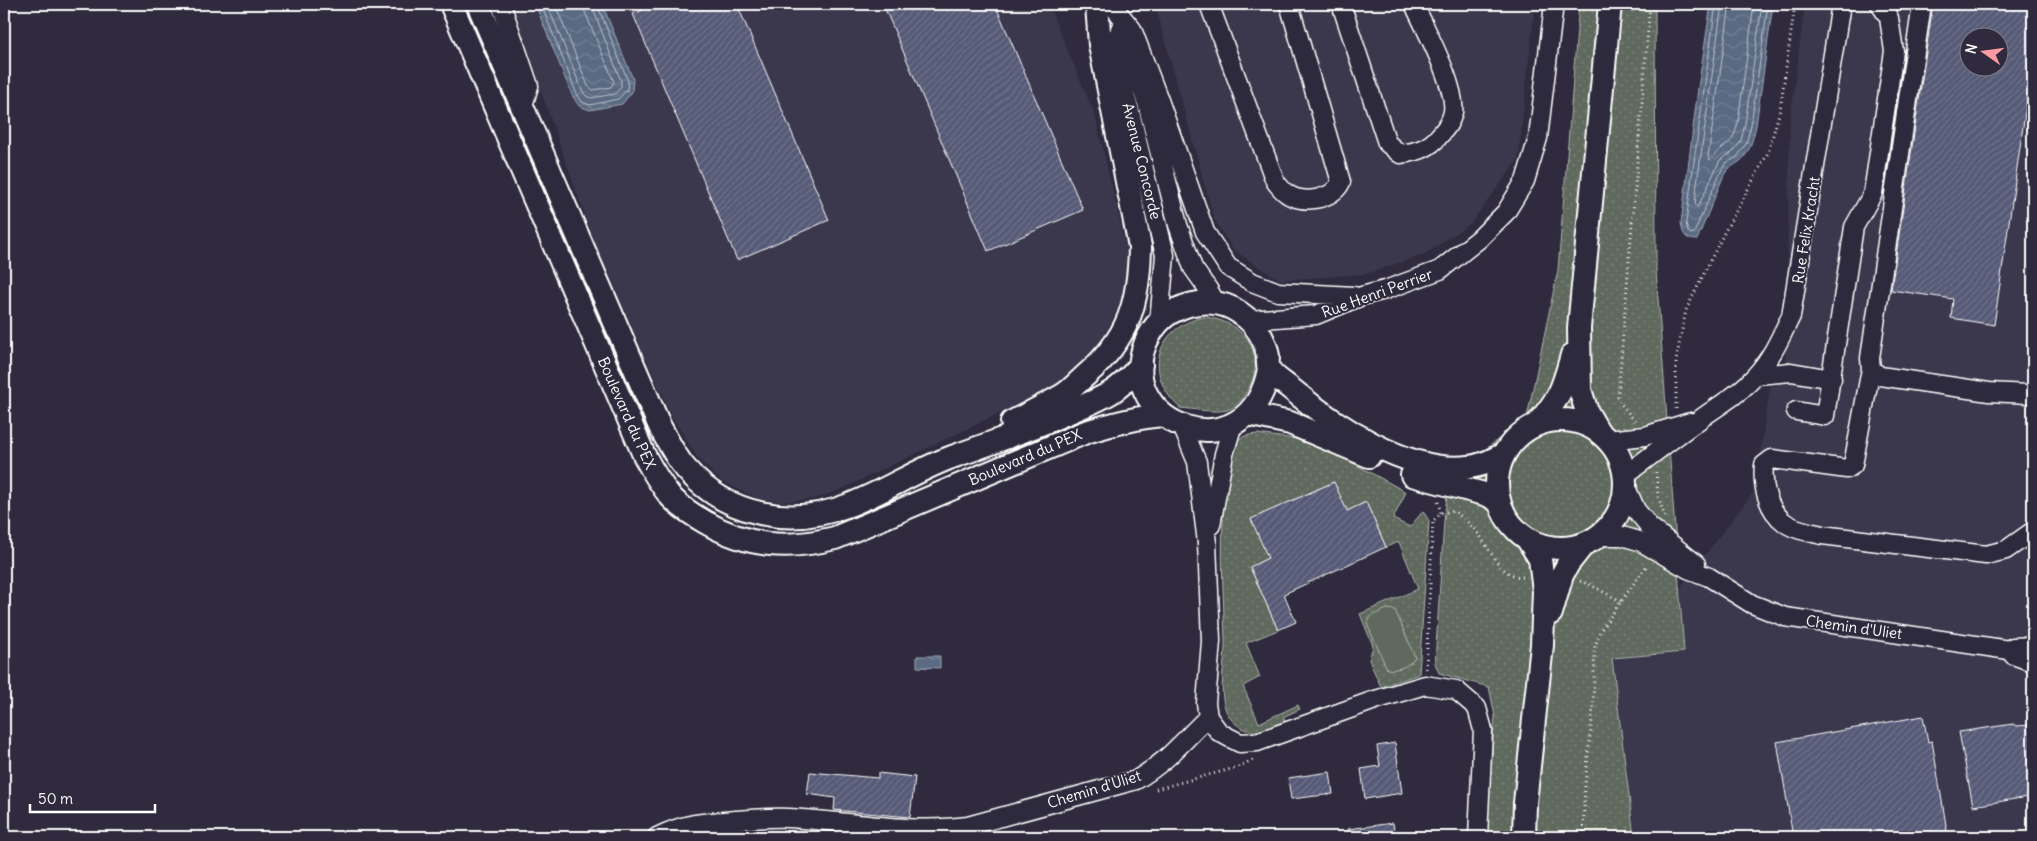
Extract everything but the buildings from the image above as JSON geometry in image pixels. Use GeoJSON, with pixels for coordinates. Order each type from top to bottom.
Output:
{"type":"FeatureCollection","features":[{"type":"Feature","properties":{"kind":"main road","name":"Boulevard du PEX"},"geometry":{"type":"LineString","coordinates":[[451,4],[644,455],[656,479],[672,498],[692,514],[715,528],[737,538],[764,544],[791,546],[811,544],[835,538],[1086,432],[1119,422],[1163,415]]}},
{"type":"Feature","properties":{"kind":"main road","name":"Boulevard du PEX"},"geometry":{"type":"LineString","coordinates":[[478,4],[660,427],[685,468],[702,485],[733,505],[756,513],[794,517],[817,514],[848,506],[949,458],[1012,436],[1111,393],[1129,378],[1141,364]]}},
{"type":"Feature","properties":{"kind":"main road"},"geometry":{"type":"LineString","coordinates":[[949,458],[1064,394],[1091,371],[1117,343],[1129,320],[1140,279],[1140,247],[1100,45],[1104,4]]}},
{"type":"Feature","properties":{"kind":"main road"},"geometry":{"type":"LineString","coordinates":[[1542,645],[1562,575],[1568,564],[1614,522],[1622,504],[1625,480],[1620,458],[1587,412],[1580,390],[1579,328],[1610,4]]}},
{"type":"Feature","properties":{"kind":"main road"},"geometry":{"type":"LineString","coordinates":[[1240,419],[1259,401],[1266,386],[1269,369],[1264,342],[1249,320],[1239,312],[1216,303],[1200,302],[1185,305],[1171,312],[1149,334],[1143,349],[1142,379],[1146,392],[1163,415],[1182,426],[1208,430],[1240,419],[1290,423],[1411,474],[1488,496],[1498,501]]}},
{"type":"Feature","properties":{"kind":"main road"},"geometry":{"type":"LineString","coordinates":[[1537,424],[1553,405],[1564,386],[1579,328]]}},
{"type":"Feature","properties":{"kind":"main road"},"geometry":{"type":"LineString","coordinates":[[1269,369],[1335,424],[1388,451],[1419,463],[1439,467],[1468,468],[1488,463],[1504,454]]}},
{"type":"Feature","properties":{"kind":"main road"},"geometry":{"type":"LineString","coordinates":[[1524,837],[1525,802],[1542,645],[1544,591],[1540,559],[1528,540],[1510,523],[1498,501],[1496,485],[1498,469],[1504,454],[1512,442],[1537,424],[1552,420],[1568,420],[1584,424],[1602,435]]}},
{"type":"Feature","properties":{"kind":"main road"},"geometry":{"type":"LineString","coordinates":[[1528,540],[1545,548],[1564,549],[1592,541]]}},
{"type":"Feature","properties":{"kind":"street"},"geometry":{"type":"LineString","coordinates":[[501,4],[529,86],[523,106]]}},
{"type":"Feature","properties":{"kind":"street"},"geometry":{"type":"LineString","coordinates":[[1104,4],[1132,29],[1160,100],[1205,232],[1228,267],[1252,282],[1278,292],[1362,296]]}},
{"type":"Feature","properties":{"kind":"street","name":"Avenue Concorde"},"geometry":{"type":"LineString","coordinates":[[1104,4],[1147,104],[1166,183],[1193,268],[1216,303]]}},
{"type":"Feature","properties":{"kind":"street","name":"Avenue Concorde"},"geometry":{"type":"LineString","coordinates":[[1104,4],[1165,255],[1159,322]]}},
{"type":"Feature","properties":{"kind":"street"},"geometry":{"type":"LineString","coordinates":[[1210,4],[1275,182],[1287,194],[1306,200],[1327,196],[1338,189],[1342,182],[1289,4]]}},
{"type":"Feature","properties":{"kind":"street"},"geometry":{"type":"LineString","coordinates":[[1341,4],[1387,143],[1400,154],[1417,152],[1434,143],[1449,125],[1453,110],[1452,90],[1414,4]]}},
{"type":"Feature","properties":{"kind":"street","name":"Rue Henri Perrier"},"geometry":{"type":"LineString","coordinates":[[1249,320],[1316,315],[1362,296],[1385,290],[1440,270],[1479,240],[1506,212],[1525,181],[1538,138],[1554,4]]}},
{"type":"Feature","properties":{"kind":"street","name":"Rue Felix Kracht"},"geometry":{"type":"LineString","coordinates":[[1625,480],[1698,420],[1737,394],[1757,375],[1771,355],[1791,316],[1841,4]]}},
{"type":"Feature","properties":{"kind":"street"},"geometry":{"type":"LineString","coordinates":[[1796,411],[1825,416],[1854,227],[1873,193],[1894,51],[1889,18],[1880,4]]}},
{"type":"Feature","properties":{"kind":"street"},"geometry":{"type":"LineString","coordinates":[[1922,4],[1870,358],[1871,369],[1853,465],[1847,469],[1772,459],[1764,464],[1763,478],[1765,491],[1771,506],[1784,522],[1822,535],[1986,555],[2006,550],[2033,531]]}},
{"type":"Feature","properties":{"kind":"street"},"geometry":{"type":"LineString","coordinates":[[1871,369],[1880,376],[1989,392],[2028,394],[2033,392]]}},
{"type":"Feature","properties":{"kind":"street"},"geometry":{"type":"LineString","coordinates":[[1757,375],[1791,372],[1832,379]]}},
{"type":"Feature","properties":{"kind":"street"},"geometry":{"type":"LineString","coordinates":[[1208,543],[1224,454],[1240,419]]}},
{"type":"Feature","properties":{"kind":"street","name":"Rue Felix Kracht"},"geometry":{"type":"LineString","coordinates":[[1602,435],[1645,436],[1698,420]]}},
{"type":"Feature","properties":{"kind":"street"},"geometry":{"type":"LineString","coordinates":[[1182,426],[1197,462],[1208,543],[1211,641],[1206,703],[1208,717],[1219,732],[1228,737],[1240,743],[1257,742],[1375,700],[1425,685],[1456,690],[1477,708],[1483,730],[1478,837]]}},
{"type":"Feature","properties":{"kind":"street","name":"Chemin d'Uliet"},"geometry":{"type":"LineString","coordinates":[[1625,480],[1636,510],[1649,526],[1692,560],[1709,577]]}},
{"type":"Feature","properties":{"kind":"street","name":"Chemin d'Uliet"},"geometry":{"type":"LineString","coordinates":[[1592,541],[1622,536],[1639,541],[1680,565],[1709,577],[1752,604],[1784,617],[2009,650],[2014,655],[2033,662]]}},
{"type":"Feature","properties":{"kind":"street","name":"Chemin d'Uliet"},"geometry":{"type":"LineString","coordinates":[[2009,650],[2013,647],[2033,646]]}},
{"type":"Feature","properties":{"kind":"street","name":"Chemin d'Uliet"},"geometry":{"type":"LineString","coordinates":[[657,837],[671,830],[694,823],[769,819],[812,820],[905,829],[940,830],[968,826],[1136,780],[1156,768],[1176,751],[1208,717]]}},
{"type":"Feature","properties":{"kind":"path"},"geometry":{"type":"LineString","coordinates":[[1639,426],[1621,404],[1618,396],[1650,4]]}},
{"type":"Feature","properties":{"kind":"path"},"geometry":{"type":"LineString","coordinates":[[1680,424],[1675,407],[1676,361],[1686,310],[1724,233],[1768,153],[1780,110],[1795,4]]}},
{"type":"Feature","properties":{"kind":"path"},"geometry":{"type":"LineString","coordinates":[[1656,470],[1658,496],[1666,525]]}},
{"type":"Feature","properties":{"kind":"path"},"geometry":{"type":"LineString","coordinates":[[1425,685],[1433,521],[1442,513],[1454,511],[1479,535],[1503,570],[1511,575],[1527,576]]}},
{"type":"Feature","properties":{"kind":"path"},"geometry":{"type":"LineString","coordinates":[[1583,837],[1593,710],[1595,647],[1600,632],[1650,562]]}},
{"type":"Feature","properties":{"kind":"path"},"geometry":{"type":"LineString","coordinates":[[1577,580],[1591,585],[1622,602]]}},
{"type":"Feature","properties":{"kind":"shaded area"},"geometry":{"type":"Polygon","coordinates":[[[510,4],[1048,4],[1095,115],[1128,256],[1122,299],[1100,346],[1079,369],[1050,389],[840,490],[814,499],[783,502],[757,498],[723,482],[699,460],[672,417],[595,244],[510,4]]]}},
{"type":"Feature","properties":{"kind":"shaded area"},"geometry":{"type":"Polygon","coordinates":[[[1155,4],[1535,4],[1518,160],[1471,223],[1425,254],[1366,274],[1280,280],[1233,250],[1214,219],[1155,4]]]}},
{"type":"Feature","properties":{"kind":"shaded area"},"geometry":{"type":"Polygon","coordinates":[[[1805,4],[2033,4],[2033,837],[1634,837],[1612,658],[1684,652],[1680,588],[1755,490],[1770,387],[1785,380],[1790,121],[1805,4]]]}},
{"type":"Feature","properties":{"kind":"green space"},"geometry":{"type":"Polygon","coordinates":[[[1579,4],[1655,4],[1656,270],[1684,652],[1612,658],[1634,837],[1485,837],[1495,716],[1489,687],[1439,673],[1435,663],[1444,521],[1451,460],[1478,455],[1527,417],[1558,270],[1579,4]]]}},
{"type":"Feature","properties":{"kind":"green space"},"geometry":{"type":"Polygon","coordinates":[[[1204,317],[1219,320],[1232,326],[1250,344],[1254,355],[1255,368],[1252,382],[1241,400],[1227,410],[1211,411],[1180,408],[1168,395],[1161,381],[1158,367],[1165,341],[1174,331],[1187,322],[1204,317]]]}},
{"type":"Feature","properties":{"kind":"green space"},"geometry":{"type":"Polygon","coordinates":[[[1257,434],[1295,439],[1342,457],[1406,492],[1393,519],[1410,527],[1423,511],[1429,521],[1419,674],[1381,687],[1369,660],[1373,646],[1360,614],[1418,589],[1399,542],[1386,547],[1366,502],[1347,511],[1333,482],[1251,520],[1272,556],[1250,567],[1278,630],[1246,643],[1260,677],[1243,686],[1259,723],[1298,705],[1300,709],[1283,717],[1286,723],[1264,730],[1250,731],[1237,725],[1231,719],[1223,702],[1222,681],[1225,641],[1222,560],[1223,519],[1231,455],[1238,440],[1257,434]]]}},
{"type":"Feature","properties":{"kind":"green space"},"geometry":{"type":"Polygon","coordinates":[[[1387,609],[1395,610],[1415,657],[1407,665],[1395,669],[1387,669],[1367,624],[1371,616],[1387,609]]]}},
{"type":"Feature","properties":{"kind":"water"},"geometry":{"type":"Polygon","coordinates":[[[535,4],[602,4],[633,79],[632,92],[622,104],[590,110],[579,106],[572,95],[535,4]]]}},
{"type":"Feature","properties":{"kind":"water"},"geometry":{"type":"Polygon","coordinates":[[[1711,4],[1773,4],[1756,126],[1752,141],[1743,159],[1724,175],[1697,240],[1689,239],[1685,236],[1681,223],[1711,4]]]}},
{"type":"Feature","properties":{"kind":"water"},"geometry":{"type":"Polygon","coordinates":[[[917,656],[940,656],[940,668],[917,667],[917,656]]]}}]}
